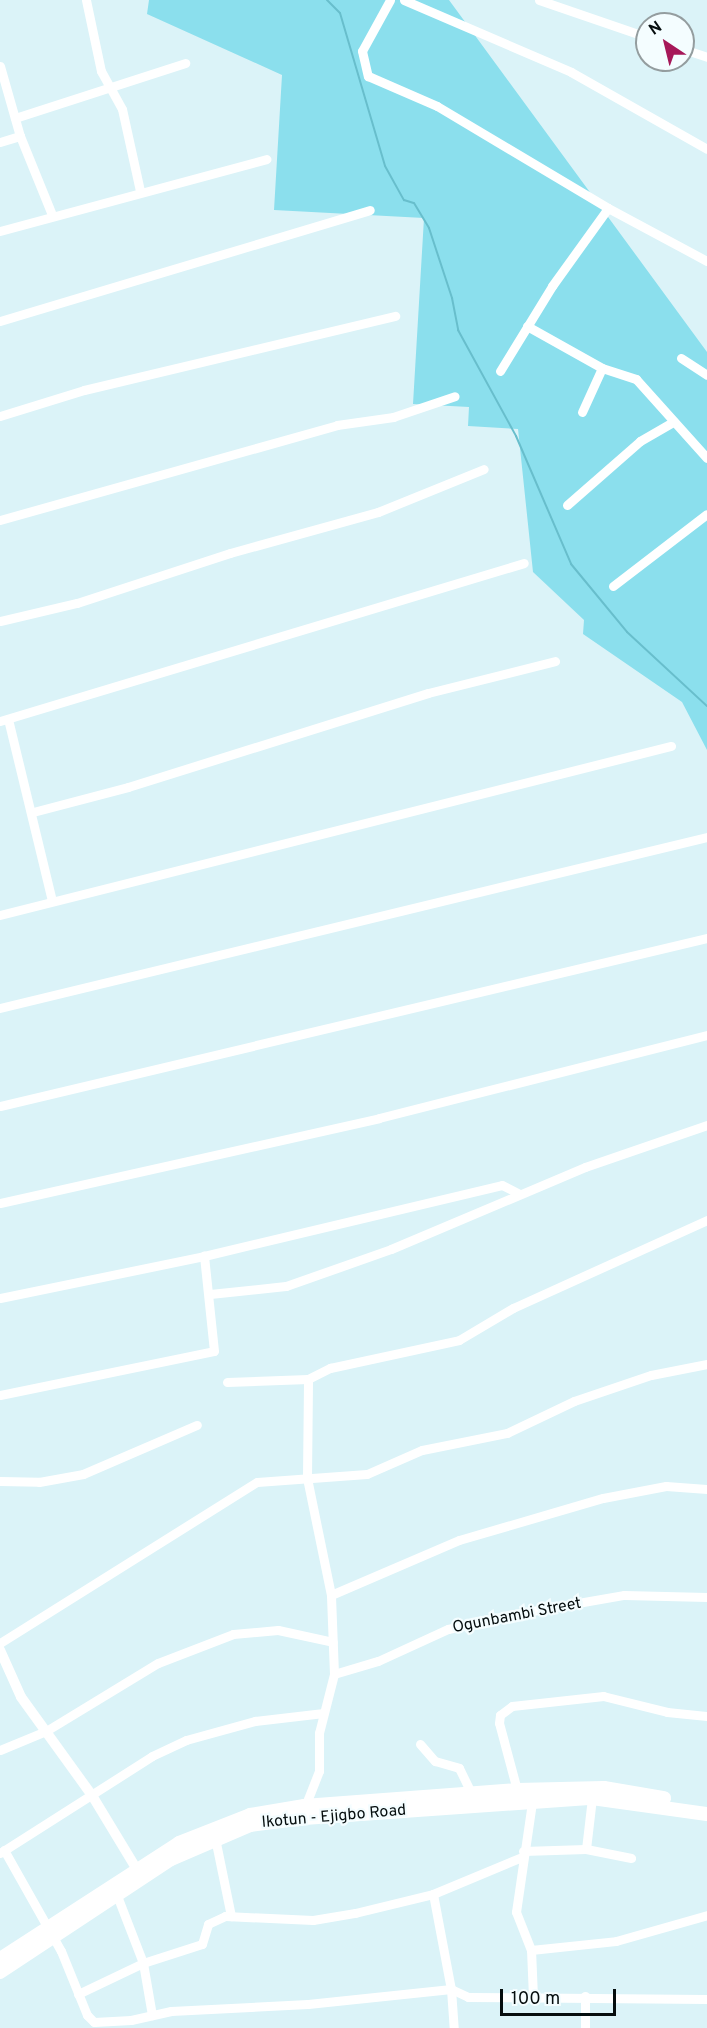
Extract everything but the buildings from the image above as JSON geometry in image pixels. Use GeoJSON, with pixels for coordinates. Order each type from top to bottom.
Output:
{"type":"FeatureCollection","features":[{"type":"Feature","properties":{"kind":"main road","name":"Ikotun - Ejigbo Road"},"geometry":{"type":"LineString","coordinates":[[0,1972],[49,1932],[136,1868],[178,1843],[232,1821],[517,1790],[604,1788],[707,1806]]}},
{"type":"Feature","properties":{"kind":"main road","name":"Ikotun - Ejigbo Road"},"geometry":{"type":"LineString","coordinates":[[0,1959],[215,1838],[304,1812],[592,1798],[707,1814]]}},
{"type":"Feature","properties":{"kind":"street"},"geometry":{"type":"LineString","coordinates":[[86,0],[101,71],[126,124],[140,191]]}},
{"type":"Feature","properties":{"kind":"street"},"geometry":{"type":"LineString","coordinates":[[390,0],[362,51],[368,76],[437,106],[608,208],[707,261]]}},
{"type":"Feature","properties":{"kind":"street"},"geometry":{"type":"LineString","coordinates":[[404,0],[571,72],[707,149]]}},
{"type":"Feature","properties":{"kind":"street"},"geometry":{"type":"LineString","coordinates":[[539,0],[635,33]]}},
{"type":"Feature","properties":{"kind":"street"},"geometry":{"type":"LineString","coordinates":[[15,118],[185,63]]}},
{"type":"Feature","properties":{"kind":"street"},"geometry":{"type":"LineString","coordinates":[[0,66],[20,136],[52,215]]}},
{"type":"Feature","properties":{"kind":"street"},"geometry":{"type":"LineString","coordinates":[[0,142],[20,136]]}},
{"type":"Feature","properties":{"kind":"street"},"geometry":{"type":"LineString","coordinates":[[0,231],[140,191],[266,159]]}},
{"type":"Feature","properties":{"kind":"street"},"geometry":{"type":"LineString","coordinates":[[500,371],[527,326],[608,208]]}},
{"type":"Feature","properties":{"kind":"street"},"geometry":{"type":"LineString","coordinates":[[0,321],[370,210]]}},
{"type":"Feature","properties":{"kind":"street"},"geometry":{"type":"LineString","coordinates":[[0,416],[84,390],[395,316]]}},
{"type":"Feature","properties":{"kind":"street"},"geometry":{"type":"LineString","coordinates":[[527,326],[603,368],[636,379],[707,458]]}},
{"type":"Feature","properties":{"kind":"street"},"geometry":{"type":"LineString","coordinates":[[681,358],[707,375]]}},
{"type":"Feature","properties":{"kind":"street"},"geometry":{"type":"LineString","coordinates":[[582,412],[603,368]]}},
{"type":"Feature","properties":{"kind":"street"},"geometry":{"type":"LineString","coordinates":[[0,520],[337,425],[393,417],[454,396]]}},
{"type":"Feature","properties":{"kind":"street"},"geometry":{"type":"LineString","coordinates":[[567,505],[640,441],[674,421]]}},
{"type":"Feature","properties":{"kind":"street"},"geometry":{"type":"LineString","coordinates":[[0,621],[77,603],[230,553],[378,512],[484,469]]}},
{"type":"Feature","properties":{"kind":"street"},"geometry":{"type":"LineString","coordinates":[[613,586],[707,514]]}},
{"type":"Feature","properties":{"kind":"street"},"geometry":{"type":"LineString","coordinates":[[52,901],[33,812],[4,720],[524,563]]}},
{"type":"Feature","properties":{"kind":"street"},"geometry":{"type":"LineString","coordinates":[[33,812],[128,787],[428,693],[555,661]]}},
{"type":"Feature","properties":{"kind":"street"},"geometry":{"type":"LineString","coordinates":[[0,915],[671,746]]}},
{"type":"Feature","properties":{"kind":"street"},"geometry":{"type":"LineString","coordinates":[[0,1008],[707,837]]}},
{"type":"Feature","properties":{"kind":"street"},"geometry":{"type":"LineString","coordinates":[[0,1106],[707,938]]}},
{"type":"Feature","properties":{"kind":"street"},"geometry":{"type":"LineString","coordinates":[[0,1203],[379,1118],[707,1035]]}},
{"type":"Feature","properties":{"kind":"street"},"geometry":{"type":"LineString","coordinates":[[210,1294],[286,1286],[391,1249],[518,1193],[707,1125]]}},
{"type":"Feature","properties":{"kind":"street"},"geometry":{"type":"LineString","coordinates":[[0,1298],[204,1256],[502,1185],[518,1193]]}},
{"type":"Feature","properties":{"kind":"street"},"geometry":{"type":"LineString","coordinates":[[227,1383],[308,1379],[330,1368],[459,1340],[513,1308],[707,1220]]}},
{"type":"Feature","properties":{"kind":"street"},"geometry":{"type":"LineString","coordinates":[[0,1395],[214,1351],[210,1294],[204,1256]]}},
{"type":"Feature","properties":{"kind":"street"},"geometry":{"type":"LineString","coordinates":[[136,1868],[93,1797],[21,1697],[0,1650],[250,1485],[266,1480],[367,1474],[422,1450],[507,1433],[574,1401],[651,1375],[707,1364]]}},
{"type":"Feature","properties":{"kind":"street"},"geometry":{"type":"LineString","coordinates":[[304,1812],[320,1771],[324,1713],[334,1674],[331,1595],[307,1478],[308,1379]]}},
{"type":"Feature","properties":{"kind":"street"},"geometry":{"type":"LineString","coordinates":[[0,1481],[39,1482],[83,1474],[196,1425]]}},
{"type":"Feature","properties":{"kind":"street"},"geometry":{"type":"LineString","coordinates":[[331,1595],[459,1540],[603,1498],[666,1486],[707,1489]]}},
{"type":"Feature","properties":{"kind":"street","name":"Ogunbambi Street"},"geometry":{"type":"LineString","coordinates":[[334,1674],[378,1661],[448,1629],[509,1615],[624,1595],[707,1597]]}},
{"type":"Feature","properties":{"kind":"street"},"geometry":{"type":"LineString","coordinates":[[0,1750],[46,1731],[158,1663],[233,1634],[278,1630],[333,1642]]}},
{"type":"Feature","properties":{"kind":"street"},"geometry":{"type":"LineString","coordinates":[[517,1790],[499,1723],[500,1714],[512,1707],[603,1696],[667,1712],[707,1716]]}},
{"type":"Feature","properties":{"kind":"street"},"geometry":{"type":"LineString","coordinates":[[324,1713],[255,1721],[186,1740],[152,1756],[93,1797],[2,1851],[49,1932],[94,2022],[451,1989],[468,1997],[585,1996],[707,1999]]}},
{"type":"Feature","properties":{"kind":"street"},"geometry":{"type":"LineString","coordinates":[[420,1744],[435,1761],[459,1768],[472,1795]]}},
{"type":"Feature","properties":{"kind":"street"},"geometry":{"type":"LineString","coordinates":[[586,1849],[592,1798]]}},
{"type":"Feature","properties":{"kind":"street"},"geometry":{"type":"LineString","coordinates":[[532,1802],[516,1912],[531,1950],[533,1997]]}},
{"type":"Feature","properties":{"kind":"street"},"geometry":{"type":"LineString","coordinates":[[215,1838],[231,1916]]}},
{"type":"Feature","properties":{"kind":"street"},"geometry":{"type":"LineString","coordinates":[[78,1994],[143,1963],[202,1944],[208,1924],[231,1916],[313,1920],[433,1894],[523,1854],[586,1849],[631,1858]]}},
{"type":"Feature","properties":{"kind":"street"},"geometry":{"type":"LineString","coordinates":[[116,1893],[143,1963],[152,2015]]}},
{"type":"Feature","properties":{"kind":"street"},"geometry":{"type":"LineString","coordinates":[[433,1894],[451,1989],[454,2028]]}},
{"type":"Feature","properties":{"kind":"street"},"geometry":{"type":"LineString","coordinates":[[531,1950],[615,1941],[707,1915]]}},
{"type":"Feature","properties":{"kind":"street"},"geometry":{"type":"LineString","coordinates":[[585,1996],[585,2028]]}},
{"type":"Feature","properties":{"kind":"street"},"geometry":{"type":"LineString","coordinates":[[131,2020],[140,2028]]}},
{"type":"Feature","properties":{"kind":"shaded area"},"geometry":{"type":"Polygon","coordinates":[[[149,0],[449,0],[707,352],[707,750],[682,702],[583,634],[584,620],[533,572],[518,429],[468,426],[469,407],[413,404],[424,218],[274,210],[282,75],[147,14],[149,0]]]}},
{"type":"Feature","properties":{"kind":"waterway"},"geometry":{"type":"LineString","coordinates":[[327,0],[340,13],[385,166],[404,200],[414,203],[429,228],[452,298],[458,330],[516,436],[571,564],[627,632],[707,706]]}}]}
